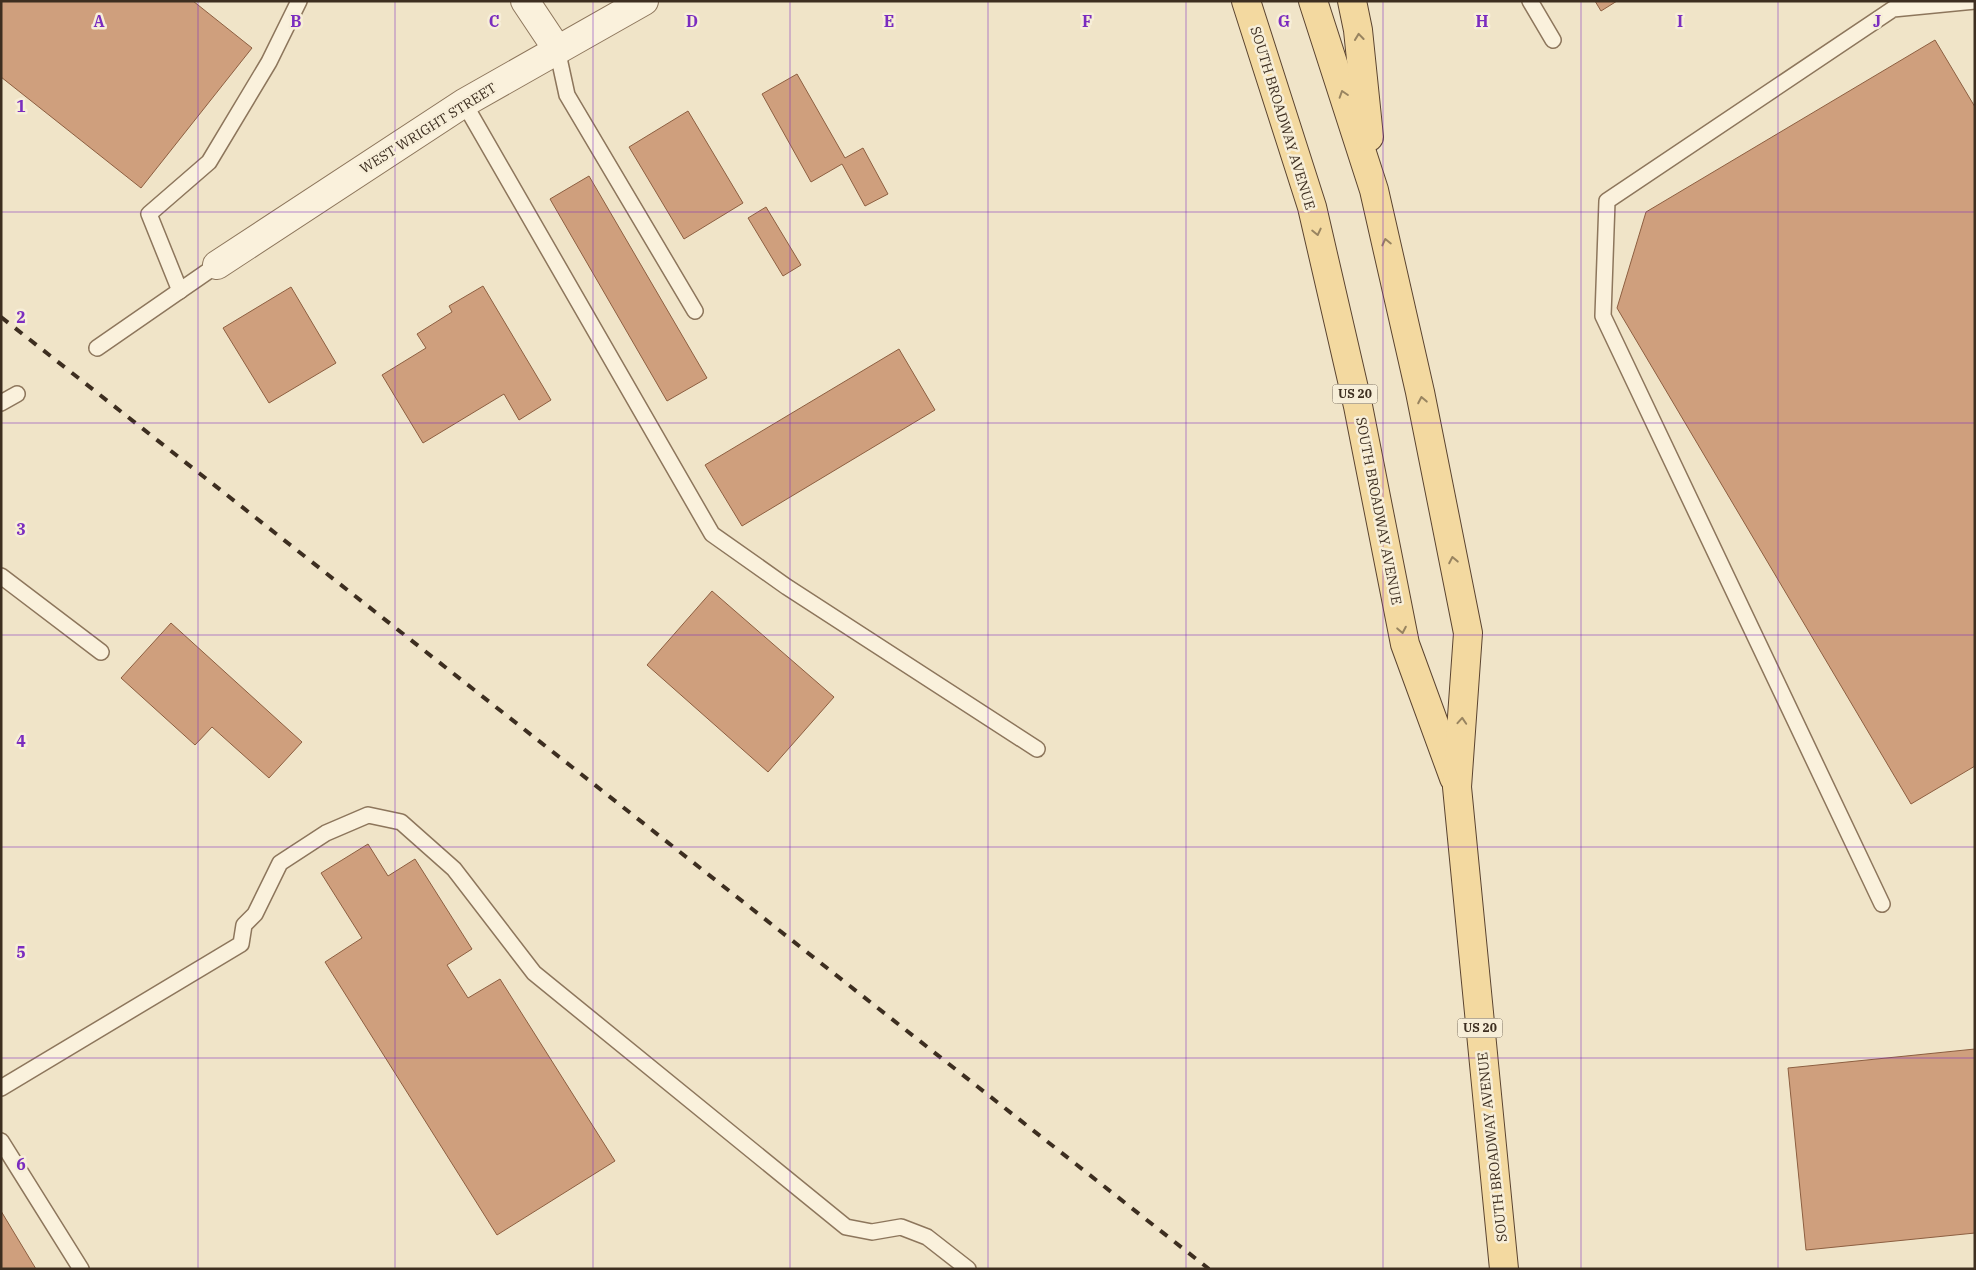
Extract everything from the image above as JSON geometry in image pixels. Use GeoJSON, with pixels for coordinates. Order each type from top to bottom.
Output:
{"type":"FeatureCollection","features":[{"type":"Feature","properties":{"kind":"main road","name":"SOUTH BROADWAY AVENUE"},"geometry":{"type":"LineString","coordinates":[[1246,1],[1312,207],[1358,406],[1404,644],[1457,787]]}},
{"type":"Feature","properties":{"kind":"main road","name":"SOUTH BROADWAY AVENUE"},"geometry":{"type":"LineString","coordinates":[[1313,1],[1374,190],[1420,392],[1468,633],[1457,787],[1504,1269]]}},
{"type":"Feature","properties":{"kind":"main road"},"geometry":{"type":"LineString","coordinates":[[1352,1],[1358,30],[1374,190]]}},
{"type":"Feature","properties":{"kind":"street"},"geometry":{"type":"LineString","coordinates":[[525,1],[556,49]]}},
{"type":"Feature","properties":{"kind":"street","name":"WEST WRIGHT STREET"},"geometry":{"type":"LineString","coordinates":[[217,265],[464,103],[556,49],[644,1]]}},
{"type":"Feature","properties":{"kind":"lane"},"geometry":{"type":"LineString","coordinates":[[180,291],[149,214],[209,162],[268,62],[300,1]]}},
{"type":"Feature","properties":{"kind":"lane"},"geometry":{"type":"LineString","coordinates":[[1530,1],[1553,40]]}},
{"type":"Feature","properties":{"kind":"lane"},"geometry":{"type":"LineString","coordinates":[[1882,904],[1602,316],[1607,201],[1893,9],[1975,1]]}},
{"type":"Feature","properties":{"kind":"lane"},"geometry":{"type":"LineString","coordinates":[[556,49],[567,95],[695,311]]}},
{"type":"Feature","properties":{"kind":"lane"},"geometry":{"type":"LineString","coordinates":[[464,103],[712,534],[787,587],[1037,749]]}},
{"type":"Feature","properties":{"kind":"lane"},"geometry":{"type":"LineString","coordinates":[[97,348],[217,265]]}},
{"type":"Feature","properties":{"kind":"lane"},"geometry":{"type":"LineString","coordinates":[[1,403],[17,394]]}},
{"type":"Feature","properties":{"kind":"lane"},"geometry":{"type":"LineString","coordinates":[[1,576],[101,652]]}},
{"type":"Feature","properties":{"kind":"lane"},"geometry":{"type":"LineString","coordinates":[[1,1088],[242,944],[244,925],[255,914],[280,863],[326,833],[368,815],[401,822],[454,869],[534,973],[846,1227],[872,1232],[901,1227],[926,1237],[968,1269]]}},
{"type":"Feature","properties":{"kind":"lane"},"geometry":{"type":"LineString","coordinates":[[1,1141],[81,1269]]}},
{"type":"Feature","properties":{"kind":"building"},"geometry":{"type":"Polygon","coordinates":[[[1,1],[193,1],[252,48],[141,188],[1,77],[1,1]]]}},
{"type":"Feature","properties":{"kind":"building"},"geometry":{"type":"Polygon","coordinates":[[[1595,1],[1617,1],[1601,11],[1595,1]]]}},
{"type":"Feature","properties":{"kind":"building"},"geometry":{"type":"Polygon","coordinates":[[[1935,40],[1975,107],[1975,766],[1911,804],[1617,308],[1646,212],[1935,40]]]}},
{"type":"Feature","properties":{"kind":"building"},"geometry":{"type":"Polygon","coordinates":[[[797,74],[845,158],[863,148],[888,194],[865,206],[842,164],[811,182],[762,94],[797,74]]]}},
{"type":"Feature","properties":{"kind":"building"},"geometry":{"type":"Polygon","coordinates":[[[688,111],[743,203],[684,239],[629,147],[688,111]]]}},
{"type":"Feature","properties":{"kind":"building"},"geometry":{"type":"Polygon","coordinates":[[[589,176],[707,378],[667,401],[550,199],[589,176]]]}},
{"type":"Feature","properties":{"kind":"building"},"geometry":{"type":"Polygon","coordinates":[[[766,207],[801,265],[783,276],[748,218],[766,207]]]}},
{"type":"Feature","properties":{"kind":"building"},"geometry":{"type":"Polygon","coordinates":[[[483,286],[551,400],[519,420],[504,394],[423,443],[382,375],[426,348],[417,334],[452,312],[449,306],[483,286]]]}},
{"type":"Feature","properties":{"kind":"building"},"geometry":{"type":"Polygon","coordinates":[[[291,287],[336,363],[269,403],[223,328],[291,287]]]}},
{"type":"Feature","properties":{"kind":"building"},"geometry":{"type":"Polygon","coordinates":[[[899,349],[935,410],[742,526],[705,465],[899,349]]]}},
{"type":"Feature","properties":{"kind":"building"},"geometry":{"type":"Polygon","coordinates":[[[712,591],[834,697],[768,772],[647,665],[712,591]]]}},
{"type":"Feature","properties":{"kind":"building"},"geometry":{"type":"Polygon","coordinates":[[[171,623],[302,742],[269,778],[212,727],[195,745],[121,678],[171,623]]]}},
{"type":"Feature","properties":{"kind":"building"},"geometry":{"type":"Polygon","coordinates":[[[368,844],[388,876],[415,859],[472,949],[447,965],[468,998],[500,979],[615,1161],[497,1235],[325,962],[362,938],[321,873],[368,844]]]}},
{"type":"Feature","properties":{"kind":"building"},"geometry":{"type":"Polygon","coordinates":[[[1975,1049],[1975,1233],[1806,1250],[1788,1068],[1975,1049]]]}},
{"type":"Feature","properties":{"kind":"building"},"geometry":{"type":"Polygon","coordinates":[[[1,1211],[36,1269],[1,1269],[1,1211]]]}},
{"type":"Feature","properties":{"kind":"railway"},"geometry":{"type":"LineString","coordinates":[[1,317],[1209,1269]]}}]}
